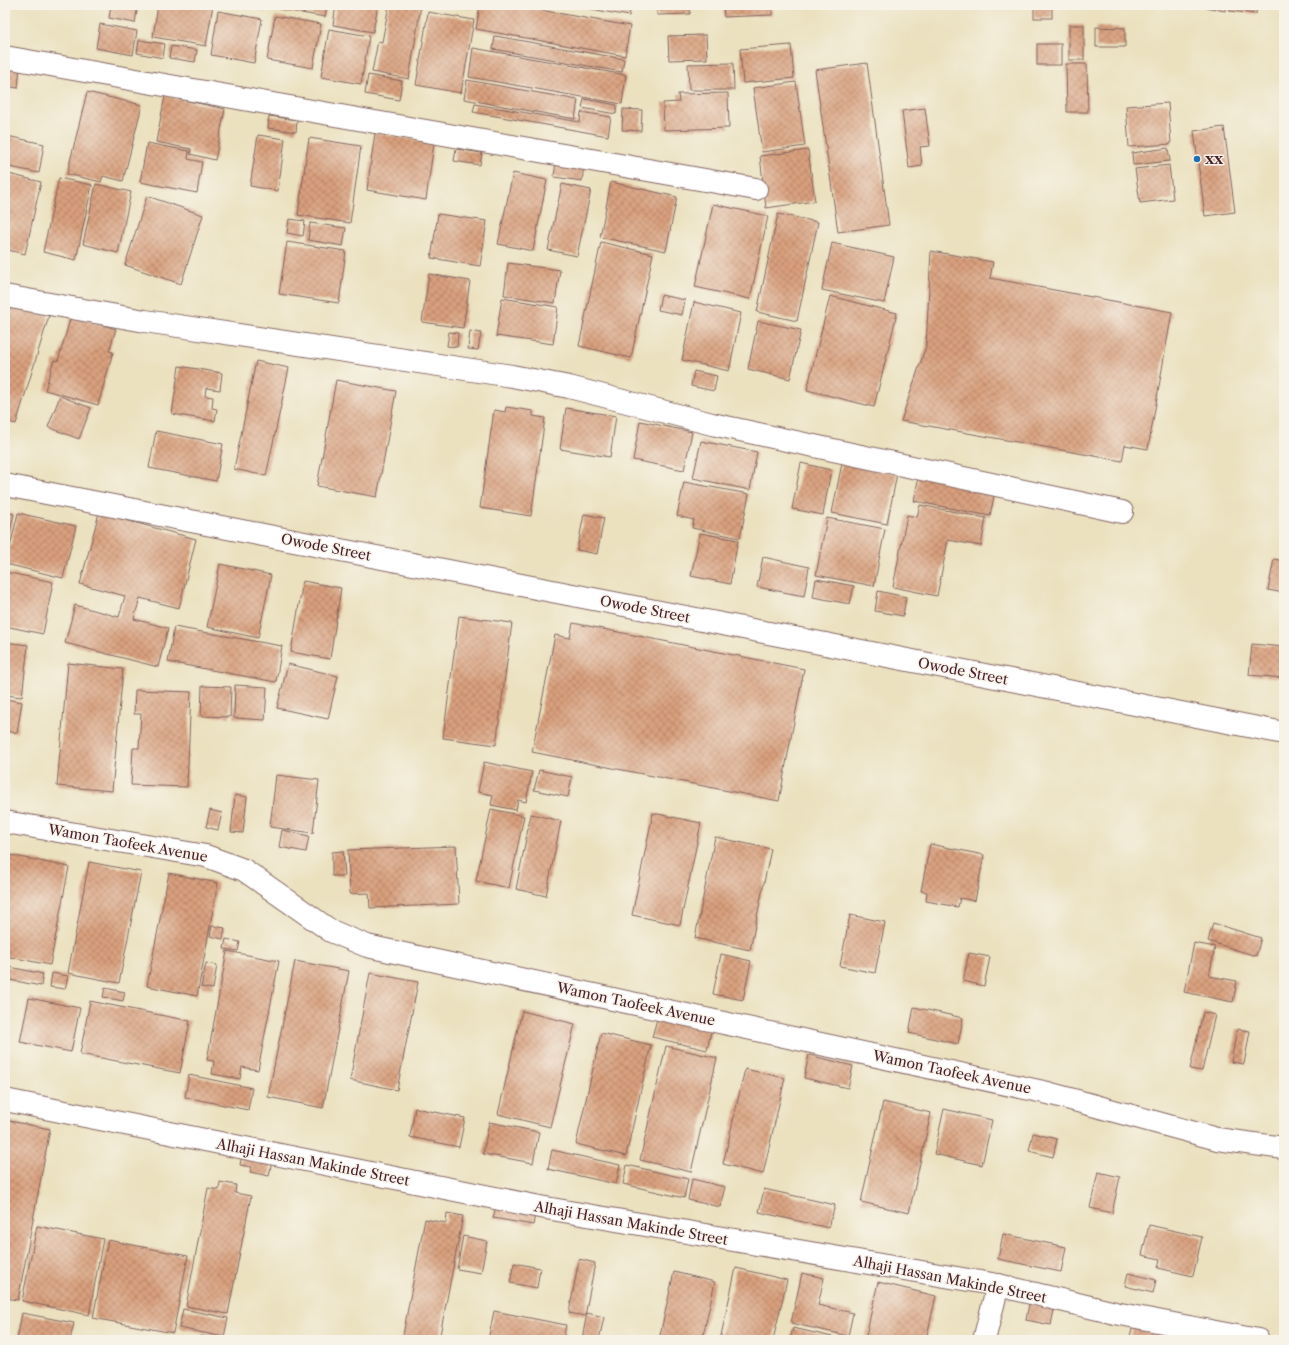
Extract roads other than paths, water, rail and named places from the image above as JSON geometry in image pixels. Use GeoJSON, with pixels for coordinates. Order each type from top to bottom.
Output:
{"type":"FeatureCollection","features":[{"type":"Feature","properties":{"kind":"street"},"geometry":{"type":"LineString","coordinates":[[5,57],[756,189]]}},
{"type":"Feature","properties":{"kind":"street"},"geometry":{"type":"LineString","coordinates":[[5,296],[145,321],[519,377],[569,387],[712,424],[1122,512]]}},
{"type":"Feature","properties":{"kind":"street","name":"Owode Street"},"geometry":{"type":"LineString","coordinates":[[5,485],[1284,733]]}},
{"type":"Feature","properties":{"kind":"street","name":"Wamon Taofeek Avenue"},"geometry":{"type":"LineString","coordinates":[[5,822],[206,856],[244,870],[331,931],[367,946],[1048,1093],[1218,1139],[1284,1148]]}},
{"type":"Feature","properties":{"kind":"street","name":"Alhaji Hassan Makinde Street"},"geometry":{"type":"LineString","coordinates":[[5,1100],[540,1207],[998,1285],[1115,1313],[1258,1340]]}},
{"type":"Feature","properties":{"kind":"street"},"geometry":{"type":"LineString","coordinates":[[984,1340],[998,1285]]}},
{"type":"Feature","properties":{"kind":"place","name":"xx"},"geometry":{"type":"Point","coordinates":[1197,159]}}]}
